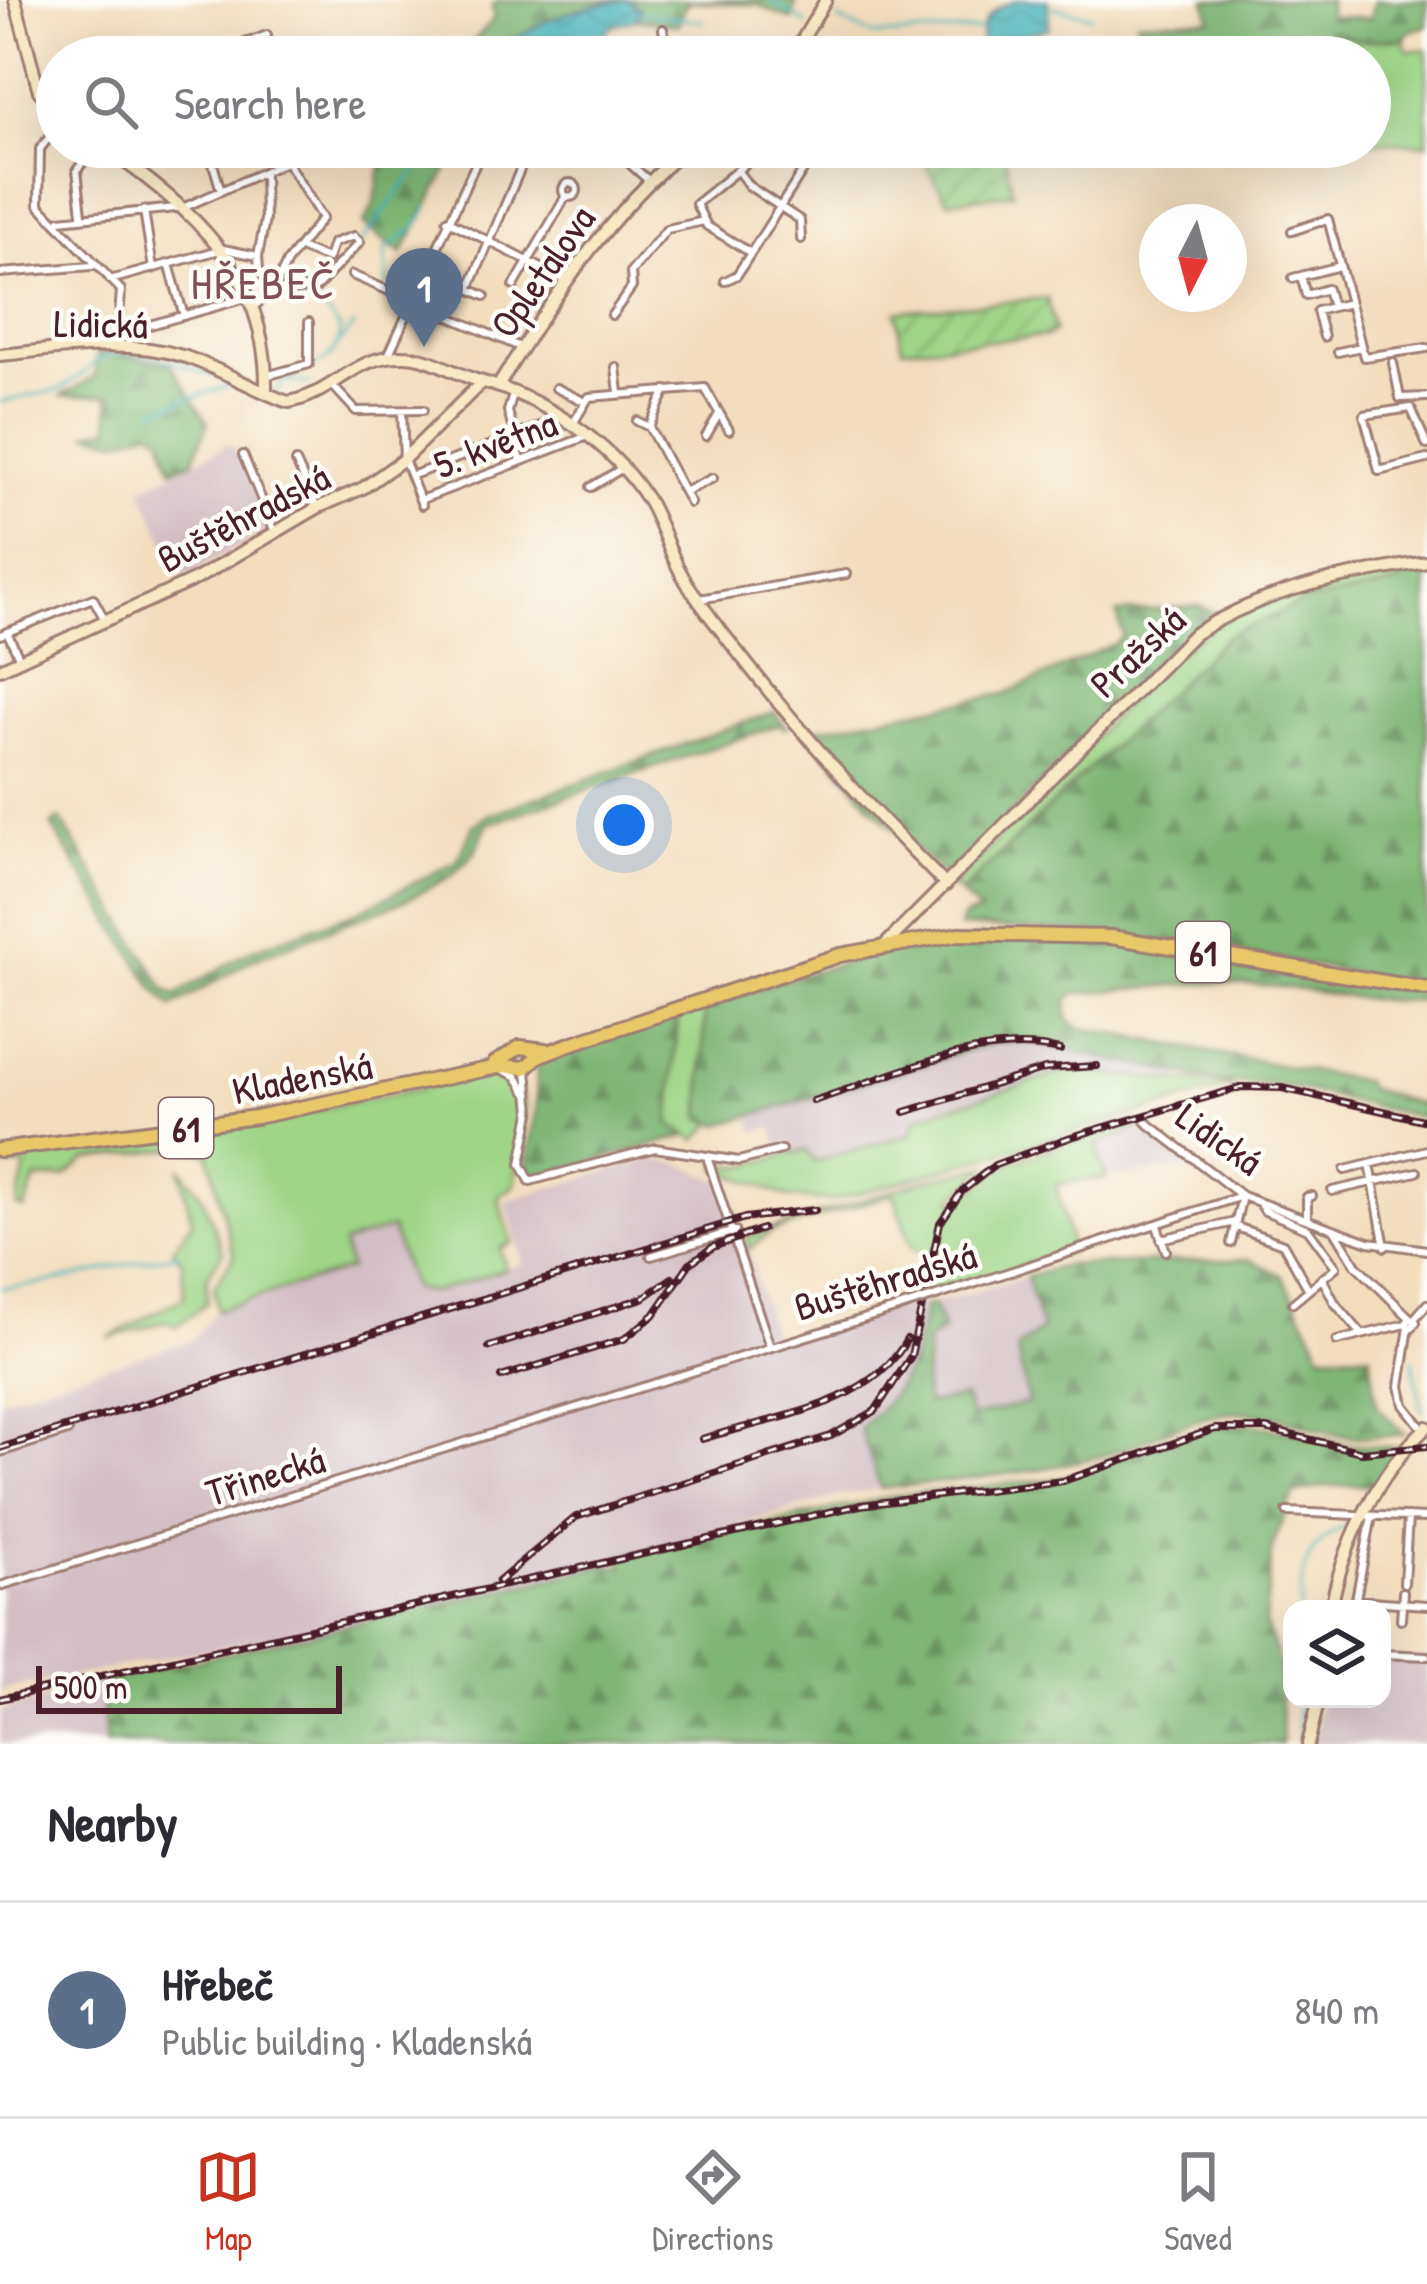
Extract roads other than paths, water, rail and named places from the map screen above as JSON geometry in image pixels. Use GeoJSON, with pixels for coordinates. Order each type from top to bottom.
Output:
{"type":"FeatureCollection","features":[{"type":"Feature","properties":{"kind":"main road","name":"61"},"geometry":{"type":"LineString","coordinates":[[466,1073],[521,1061],[840,955],[889,943],[978,934]]}},
{"type":"Feature","properties":{"kind":"main road","name":"61"},"geometry":{"type":"LineString","coordinates":[[790,971],[919,940],[978,934],[1111,938],[1427,989]]}},
{"type":"Feature","properties":{"kind":"main road","name":"61"},"geometry":{"type":"LineString","coordinates":[[466,1073],[516,1042],[570,1044]]}},
{"type":"Feature","properties":{"kind":"main road","name":"Kladenská"},"geometry":{"type":"LineString","coordinates":[[0,1150],[256,1118],[466,1073]]}},
{"type":"Feature","properties":{"kind":"street"},"geometry":{"type":"LineString","coordinates":[[15,0],[36,80]]}},
{"type":"Feature","properties":{"kind":"street"},"geometry":{"type":"LineString","coordinates":[[805,36],[826,0]]}},
{"type":"Feature","properties":{"kind":"street"},"geometry":{"type":"LineString","coordinates":[[663,28],[664,36]]}},
{"type":"Feature","properties":{"kind":"street"},"geometry":{"type":"LineString","coordinates":[[39,168],[39,205],[60,220],[123,297],[118,340],[273,292],[317,287],[360,242],[354,236],[334,243],[328,259],[300,248]]}},
{"type":"Feature","properties":{"kind":"street"},"geometry":{"type":"LineString","coordinates":[[79,168],[82,214]]}},
{"type":"Feature","properties":{"kind":"street"},"geometry":{"type":"LineString","coordinates":[[130,168],[185,207],[223,249],[265,337],[266,382],[288,402],[332,385],[367,360],[421,358],[515,390],[588,436],[652,509],[699,599],[814,749],[946,885]]}},
{"type":"Feature","properties":{"kind":"street"},"geometry":{"type":"LineString","coordinates":[[214,168],[221,191]]}},
{"type":"Feature","properties":{"kind":"street"},"geometry":{"type":"LineString","coordinates":[[60,220],[82,214],[185,207],[278,168]]}},
{"type":"Feature","properties":{"kind":"street"},"geometry":{"type":"LineString","coordinates":[[273,292],[286,262],[322,218],[292,168]]}},
{"type":"Feature","properties":{"kind":"street"},"geometry":{"type":"LineString","coordinates":[[388,356],[473,168]]}},
{"type":"Feature","properties":{"kind":"street"},"geometry":{"type":"LineString","coordinates":[[484,296],[469,289],[517,168]]}},
{"type":"Feature","properties":{"kind":"street"},"geometry":{"type":"LineString","coordinates":[[635,168],[648,180]]}},
{"type":"Feature","properties":{"kind":"street","name":"Opletalova"},"geometry":{"type":"LineString","coordinates":[[500,383],[568,281],[663,168]]}},
{"type":"Feature","properties":{"kind":"street"},"geometry":{"type":"LineString","coordinates":[[740,168],[696,204],[704,221],[751,253]]}},
{"type":"Feature","properties":{"kind":"street"},"geometry":{"type":"LineString","coordinates":[[725,281],[737,274],[804,168]]}},
{"type":"Feature","properties":{"kind":"street"},"geometry":{"type":"LineString","coordinates":[[737,170],[749,186],[800,220],[801,238]]}},
{"type":"Feature","properties":{"kind":"street"},"geometry":{"type":"LineString","coordinates":[[263,175],[265,220],[259,271],[273,292]]}},
{"type":"Feature","properties":{"kind":"street"},"geometry":{"type":"LineString","coordinates":[[514,286],[566,196]]}},
{"type":"Feature","properties":{"kind":"street"},"geometry":{"type":"LineString","coordinates":[[144,209],[153,269]]}},
{"type":"Feature","properties":{"kind":"street"},"geometry":{"type":"LineString","coordinates":[[1292,231],[1328,219],[1364,357],[1427,348]]}},
{"type":"Feature","properties":{"kind":"street"},"geometry":{"type":"LineString","coordinates":[[447,220],[568,281]]}},
{"type":"Feature","properties":{"kind":"street"},"geometry":{"type":"LineString","coordinates":[[612,315],[632,287],[631,272],[664,230],[704,221]]}},
{"type":"Feature","properties":{"kind":"street"},"geometry":{"type":"LineString","coordinates":[[110,280],[223,249],[258,256]]}},
{"type":"Feature","properties":{"kind":"street"},"geometry":{"type":"LineString","coordinates":[[169,264],[184,316]]}},
{"type":"Feature","properties":{"kind":"street"},"geometry":{"type":"LineString","coordinates":[[0,273],[93,266]]}},
{"type":"Feature","properties":{"kind":"street"},"geometry":{"type":"LineString","coordinates":[[1332,307],[1327,289],[1306,295],[1297,277],[1340,266]]}},
{"type":"Feature","properties":{"kind":"street"},"geometry":{"type":"LineString","coordinates":[[352,274],[524,349]]}},
{"type":"Feature","properties":{"kind":"street"},"geometry":{"type":"LineString","coordinates":[[1324,337],[1317,311],[1350,303]]}},
{"type":"Feature","properties":{"kind":"street"},"geometry":{"type":"LineString","coordinates":[[266,382],[309,364],[309,322]]}},
{"type":"Feature","properties":{"kind":"street","name":"Lidická"},"geometry":{"type":"LineString","coordinates":[[0,355],[118,340],[266,382]]}},
{"type":"Feature","properties":{"kind":"street"},"geometry":{"type":"LineString","coordinates":[[1337,352],[1361,347]]}},
{"type":"Feature","properties":{"kind":"street"},"geometry":{"type":"LineString","coordinates":[[1393,363],[1401,400],[1427,397]]}},
{"type":"Feature","properties":{"kind":"street"},"geometry":{"type":"LineString","coordinates":[[616,367],[619,393]]}},
{"type":"Feature","properties":{"kind":"street","name":"Buštěhradská"},"geometry":{"type":"LineString","coordinates":[[3,668],[231,561],[316,508],[364,488],[404,458],[482,382]]}},
{"type":"Feature","properties":{"kind":"street"},"geometry":{"type":"LineString","coordinates":[[332,385],[356,411],[423,410]]}},
{"type":"Feature","properties":{"kind":"street"},"geometry":{"type":"LineString","coordinates":[[556,388],[585,401]]}},
{"type":"Feature","properties":{"kind":"street"},"geometry":{"type":"LineString","coordinates":[[402,411],[404,458],[410,476],[567,421],[585,401],[619,393],[705,388],[728,430]]}},
{"type":"Feature","properties":{"kind":"street"},"geometry":{"type":"LineString","coordinates":[[649,427],[666,389]]}},
{"type":"Feature","properties":{"kind":"street"},"geometry":{"type":"LineString","coordinates":[[515,390],[508,408],[521,461]]}},
{"type":"Feature","properties":{"kind":"street"},"geometry":{"type":"LineString","coordinates":[[1427,446],[1411,408],[1364,415],[1379,471],[1427,460]]}},
{"type":"Feature","properties":{"kind":"street"},"geometry":{"type":"LineString","coordinates":[[706,436],[719,414]]}},
{"type":"Feature","properties":{"kind":"street"},"geometry":{"type":"LineString","coordinates":[[637,422],[649,427],[690,503]]}},
{"type":"Feature","properties":{"kind":"street","name":"5. května"},"geometry":{"type":"LineString","coordinates":[[410,476],[421,502],[588,436]]}},
{"type":"Feature","properties":{"kind":"street"},"geometry":{"type":"LineString","coordinates":[[243,454],[274,532]]}},
{"type":"Feature","properties":{"kind":"street"},"geometry":{"type":"LineString","coordinates":[[296,462],[316,508]]}},
{"type":"Feature","properties":{"kind":"street"},"geometry":{"type":"LineString","coordinates":[[591,488],[621,469]]}},
{"type":"Feature","properties":{"kind":"street"},"geometry":{"type":"LineString","coordinates":[[686,490],[713,478]]}},
{"type":"Feature","properties":{"kind":"street","name":"Pražská"},"geometry":{"type":"LineString","coordinates":[[889,943],[1194,634],[1251,602],[1296,585],[1427,562]]}},
{"type":"Feature","properties":{"kind":"street"},"geometry":{"type":"LineString","coordinates":[[699,599],[846,574]]}},
{"type":"Feature","properties":{"kind":"street"},"geometry":{"type":"LineString","coordinates":[[20,659],[3,633],[93,598],[105,620]]}},
{"type":"Feature","properties":{"kind":"street"},"geometry":{"type":"LineString","coordinates":[[912,920],[922,933],[959,934]]}},
{"type":"Feature","properties":{"kind":"street"},"geometry":{"type":"LineString","coordinates":[[912,920],[919,940]]}},
{"type":"Feature","properties":{"kind":"street"},"geometry":{"type":"LineString","coordinates":[[840,955],[912,920]]}},
{"type":"Feature","properties":{"kind":"street"},"geometry":{"type":"LineString","coordinates":[[863,954],[889,943]]}},
{"type":"Feature","properties":{"kind":"street"},"geometry":{"type":"LineString","coordinates":[[521,1061],[530,1100],[521,1164],[530,1181],[655,1148],[708,1160],[745,1160],[781,1150]]}},
{"type":"Feature","properties":{"kind":"street"},"geometry":{"type":"LineString","coordinates":[[466,1073],[503,1070],[520,1080],[530,1100]]}},
{"type":"Feature","properties":{"kind":"street","name":"Lidická"},"geometry":{"type":"LineString","coordinates":[[1146,1122],[1242,1196],[1305,1223],[1385,1246],[1427,1250]]}},
{"type":"Feature","properties":{"kind":"street"},"geometry":{"type":"LineString","coordinates":[[1345,1171],[1427,1150]]}},
{"type":"Feature","properties":{"kind":"street"},"geometry":{"type":"LineString","coordinates":[[708,1160],[770,1347]]}},
{"type":"Feature","properties":{"kind":"street"},"geometry":{"type":"LineString","coordinates":[[1370,1164],[1385,1246]]}},
{"type":"Feature","properties":{"kind":"street"},"geometry":{"type":"LineString","coordinates":[[1332,1191],[1417,1172]]}},
{"type":"Feature","properties":{"kind":"street"},"geometry":{"type":"LineString","coordinates":[[1231,1243],[1242,1196]]}},
{"type":"Feature","properties":{"kind":"street","name":"Buštěhradská"},"geometry":{"type":"LineString","coordinates":[[545,1416],[1242,1196]]}},
{"type":"Feature","properties":{"kind":"street"},"geometry":{"type":"LineString","coordinates":[[1292,1303],[1335,1270],[1305,1223],[1307,1197],[1312,1196]]}},
{"type":"Feature","properties":{"kind":"street"},"geometry":{"type":"LineString","coordinates":[[1156,1224],[1166,1251]]}},
{"type":"Feature","properties":{"kind":"street"},"geometry":{"type":"LineString","coordinates":[[1161,1239],[1234,1224],[1283,1244],[1308,1288]]}},
{"type":"Feature","properties":{"kind":"street"},"geometry":{"type":"LineString","coordinates":[[1334,1229],[1355,1265],[1427,1335]]}},
{"type":"Feature","properties":{"kind":"street"},"geometry":{"type":"LineString","coordinates":[[651,1256],[735,1231]]}},
{"type":"Feature","properties":{"kind":"street"},"geometry":{"type":"LineString","coordinates":[[1322,1278],[1335,1303],[1361,1333]]}},
{"type":"Feature","properties":{"kind":"street"},"geometry":{"type":"LineString","coordinates":[[1333,1600],[1340,1571],[1368,1516],[1424,1424],[1404,1405],[1400,1386],[1411,1322],[1427,1304]]}},
{"type":"Feature","properties":{"kind":"street"},"geometry":{"type":"LineString","coordinates":[[1337,1341],[1411,1322]]}},
{"type":"Feature","properties":{"kind":"street","name":"Třinecká"},"geometry":{"type":"LineString","coordinates":[[0,1586],[545,1416]]}},
{"type":"Feature","properties":{"kind":"street"},"geometry":{"type":"LineString","coordinates":[[0,1452],[68,1431]]}},
{"type":"Feature","properties":{"kind":"street"},"geometry":{"type":"LineString","coordinates":[[1287,1512],[1427,1518]]}},
{"type":"Feature","properties":{"kind":"street"},"geometry":{"type":"LineString","coordinates":[[1355,1600],[1368,1516]]}},
{"type":"Feature","properties":{"kind":"street"},"geometry":{"type":"LineString","coordinates":[[1401,1619],[1408,1517]]}},
{"type":"Feature","properties":{"kind":"street"},"geometry":{"type":"LineString","coordinates":[[1391,1604],[1427,1605]]}},
{"type":"Feature","properties":{"kind":"street"},"geometry":{"type":"LineString","coordinates":[[1391,1654],[1427,1656]]}},
{"type":"Feature","properties":{"kind":"street"},"geometry":{"type":"LineString","coordinates":[[1308,1744],[1316,1708]]}},
{"type":"Feature","properties":{"kind":"water"},"geometry":{"type":"Polygon","coordinates":[[[628,0],[640,9],[635,19],[600,36],[521,36],[540,24],[592,6],[628,0]]]}},
{"type":"Feature","properties":{"kind":"water"},"geometry":{"type":"Polygon","coordinates":[[[1019,0],[1048,0],[1049,28],[1017,36],[981,36],[986,20],[1019,0]]]}},
{"type":"Feature","properties":{"kind":"waterway"},"geometry":{"type":"LineString","coordinates":[[769,0],[806,23]]}},
{"type":"Feature","properties":{"kind":"waterway"},"geometry":{"type":"LineString","coordinates":[[1053,7],[1092,16]]}},
{"type":"Feature","properties":{"kind":"waterway"},"geometry":{"type":"LineString","coordinates":[[639,13],[703,21]]}},
{"type":"Feature","properties":{"kind":"waterway"},"geometry":{"type":"LineString","coordinates":[[839,20],[875,36],[981,30]]}},
{"type":"Feature","properties":{"kind":"waterway"},"geometry":{"type":"LineString","coordinates":[[342,267],[418,168]]}},
{"type":"Feature","properties":{"kind":"waterway"},"geometry":{"type":"LineString","coordinates":[[387,285],[386,249],[415,228],[429,206]]}},
{"type":"Feature","properties":{"kind":"waterway"},"geometry":{"type":"LineString","coordinates":[[276,391],[334,352],[340,328],[316,300],[339,271]]}},
{"type":"Feature","properties":{"kind":"waterway"},"geometry":{"type":"LineString","coordinates":[[341,341],[354,325]]}},
{"type":"Feature","properties":{"kind":"waterway"},"geometry":{"type":"LineString","coordinates":[[90,367],[103,357],[140,354],[236,385]]}},
{"type":"Feature","properties":{"kind":"waterway"},"geometry":{"type":"LineString","coordinates":[[0,402],[59,390],[88,370]]}},
{"type":"Feature","properties":{"kind":"waterway"},"geometry":{"type":"LineString","coordinates":[[288,382],[309,383]]}},
{"type":"Feature","properties":{"kind":"waterway"},"geometry":{"type":"LineString","coordinates":[[154,410],[231,385]]}},
{"type":"Feature","properties":{"kind":"waterway"},"geometry":{"type":"LineString","coordinates":[[0,1288],[46,1283],[180,1254]]}},
{"type":"Feature","properties":{"kind":"waterway"},"geometry":{"type":"LineString","coordinates":[[1413,1360],[1422,1410]]}},
{"type":"Feature","properties":{"kind":"waterway"},"geometry":{"type":"LineString","coordinates":[[1301,1600],[1305,1568],[1315,1547],[1350,1524]]}},
{"type":"Feature","properties":{"kind":"waterway"},"geometry":{"type":"LineString","coordinates":[[1298,1708],[1300,1744]]}},
{"type":"Feature","properties":{"kind":"railway"},"geometry":{"type":"LineString","coordinates":[[813,1101],[966,1052],[1029,1046],[1060,1050]]}},
{"type":"Feature","properties":{"kind":"railway"},"geometry":{"type":"LineString","coordinates":[[905,1112],[1045,1069],[1097,1066]]}},
{"type":"Feature","properties":{"kind":"railway"},"geometry":{"type":"LineString","coordinates":[[498,1582],[576,1517],[831,1436],[875,1411],[911,1356],[940,1223],[962,1191],[995,1165],[1071,1137],[1242,1087],[1282,1088],[1427,1121]]}},
{"type":"Feature","properties":{"kind":"railway"},"geometry":{"type":"LineString","coordinates":[[0,1448],[745,1218],[815,1210]]}},
{"type":"Feature","properties":{"kind":"railway"},"geometry":{"type":"LineString","coordinates":[[501,1377],[624,1339],[654,1315],[690,1263],[713,1247],[762,1229]]}},
{"type":"Feature","properties":{"kind":"railway"},"geometry":{"type":"LineString","coordinates":[[489,1347],[643,1298],[672,1278]]}},
{"type":"Feature","properties":{"kind":"railway"},"geometry":{"type":"LineString","coordinates":[[702,1439],[844,1395],[891,1362],[907,1339]]}},
{"type":"Feature","properties":{"kind":"railway"},"geometry":{"type":"LineString","coordinates":[[0,1699],[860,1505],[1063,1481],[1215,1429],[1266,1429],[1362,1452],[1427,1446]]}},
{"type":"Feature","properties":{"kind":"place","name":"Hřebeč"},"geometry":{"type":"Point","coordinates":[424,347]}},
{"type":"Feature","properties":{"kind":"district","name":"HŘEBEČ"},"geometry":{"type":"Point","coordinates":[264,282]}}]}
